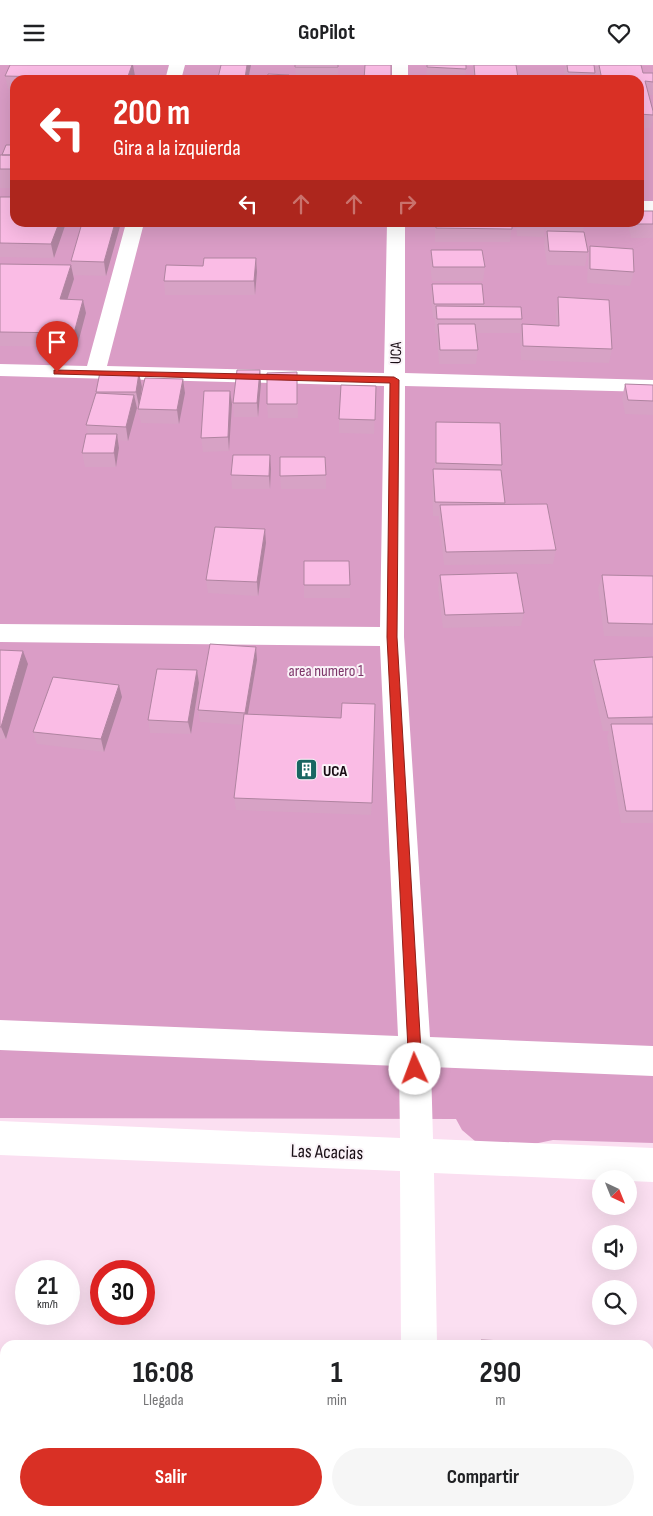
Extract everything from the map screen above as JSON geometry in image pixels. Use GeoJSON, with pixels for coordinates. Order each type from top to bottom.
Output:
{"type":"FeatureCollection","features":[{"type":"Feature","properties":{"kind":"street"},"geometry":{"type":"LineString","coordinates":[[95,373],[134,227]]}},
{"type":"Feature","properties":{"kind":"street","name":"UCA"},"geometry":{"type":"LineString","coordinates":[[396,227],[392,637],[415,1052],[419,1340]]}},
{"type":"Feature","properties":{"kind":"street"},"geometry":{"type":"LineString","coordinates":[[0,370],[653,386]]}},
{"type":"Feature","properties":{"kind":"street"},"geometry":{"type":"LineString","coordinates":[[0,633],[392,637]]}},
{"type":"Feature","properties":{"kind":"street"},"geometry":{"type":"LineString","coordinates":[[0,1035],[653,1061]]}},
{"type":"Feature","properties":{"kind":"street","name":"Las Acacias"},"geometry":{"type":"LineString","coordinates":[[0,1138],[653,1165]]}},
{"type":"Feature","properties":{"kind":"green space","name":"area numero 1"},"geometry":{"type":"Polygon","coordinates":[[[0,65],[653,65],[653,1143],[553,1140],[489,1153],[462,1130],[456,1119],[0,1118],[0,65]]]}},
{"type":"Feature","properties":{"kind":"building"},"geometry":{"type":"Polygon","coordinates":[[[10,65],[132,65],[128,75],[5,76],[10,65]]]}},
{"type":"Feature","properties":{"kind":"building"},"geometry":{"type":"Polygon","coordinates":[[[221,65],[247,65],[245,75],[219,75],[221,65]]]}},
{"type":"Feature","properties":{"kind":"building"},"geometry":{"type":"Polygon","coordinates":[[[295,65],[338,65],[338,67],[295,67],[295,65]]]}},
{"type":"Feature","properties":{"kind":"building"},"geometry":{"type":"Polygon","coordinates":[[[365,65],[391,65],[391,75],[364,75],[365,65]]]}},
{"type":"Feature","properties":{"kind":"building"},"geometry":{"type":"Polygon","coordinates":[[[427,65],[466,65],[466,69],[427,67],[427,65]]]}},
{"type":"Feature","properties":{"kind":"building"},"geometry":{"type":"Polygon","coordinates":[[[474,65],[516,65],[518,75],[475,75],[474,65]]]}},
{"type":"Feature","properties":{"kind":"building"},"geometry":{"type":"Polygon","coordinates":[[[567,65],[594,65],[595,73],[568,72],[567,65]]]}},
{"type":"Feature","properties":{"kind":"building"},"geometry":{"type":"Polygon","coordinates":[[[599,65],[641,65],[643,73],[653,73],[653,82],[645,81],[653,115],[644,114],[644,75],[601,75],[599,65]]]}},
{"type":"Feature","properties":{"kind":"building"},"geometry":{"type":"Polygon","coordinates":[[[6,145],[10,145],[10,155],[2,155],[6,145]]]}},
{"type":"Feature","properties":{"kind":"building"},"geometry":{"type":"Polygon","coordinates":[[[0,155],[10,155],[10,169],[0,169],[0,155]]]}},
{"type":"Feature","properties":{"kind":"building"},"geometry":{"type":"Polygon","coordinates":[[[0,197],[10,197],[10,227],[57,227],[51,244],[0,243],[0,197]]]}},
{"type":"Feature","properties":{"kind":"building"},"geometry":{"type":"Polygon","coordinates":[[[644,211],[653,211],[653,224],[644,224],[644,211]]]}},
{"type":"Feature","properties":{"kind":"building"},"geometry":{"type":"Polygon","coordinates":[[[81,227],[114,227],[104,262],[71,261],[81,227]]]}},
{"type":"Feature","properties":{"kind":"building"},"geometry":{"type":"Polygon","coordinates":[[[512,227],[512,229],[436,228],[512,227]]]}},
{"type":"Feature","properties":{"kind":"building"},"geometry":{"type":"Polygon","coordinates":[[[547,231],[584,232],[588,252],[549,251],[547,231]]]}},
{"type":"Feature","properties":{"kind":"building"},"geometry":{"type":"Polygon","coordinates":[[[590,246],[633,249],[634,272],[590,269],[590,246]]]}},
{"type":"Feature","properties":{"kind":"building"},"geometry":{"type":"Polygon","coordinates":[[[431,250],[482,250],[485,267],[433,267],[431,250]]]}},
{"type":"Feature","properties":{"kind":"building"},"geometry":{"type":"Polygon","coordinates":[[[204,258],[256,258],[254,281],[164,281],[166,265],[203,266],[204,258]]]}},
{"type":"Feature","properties":{"kind":"building"},"geometry":{"type":"Polygon","coordinates":[[[0,264],[71,265],[60,299],[83,300],[74,333],[0,332],[0,264]]]}},
{"type":"Feature","properties":{"kind":"building"},"geometry":{"type":"Polygon","coordinates":[[[432,284],[482,284],[484,304],[434,304],[432,284]]]}},
{"type":"Feature","properties":{"kind":"building"},"geometry":{"type":"Polygon","coordinates":[[[558,297],[609,300],[612,349],[523,346],[522,324],[559,326],[558,297]]]}},
{"type":"Feature","properties":{"kind":"building"},"geometry":{"type":"Polygon","coordinates":[[[436,306],[521,307],[522,319],[437,319],[436,306]]]}},
{"type":"Feature","properties":{"kind":"building"},"geometry":{"type":"Polygon","coordinates":[[[438,324],[475,324],[478,350],[440,350],[438,324]]]}},
{"type":"Feature","properties":{"kind":"building"},"geometry":{"type":"Polygon","coordinates":[[[237,370],[260,370],[257,403],[233,403],[237,370]]]}},
{"type":"Feature","properties":{"kind":"building"},"geometry":{"type":"Polygon","coordinates":[[[100,372],[139,373],[136,392],[96,392],[100,372]]]}},
{"type":"Feature","properties":{"kind":"building"},"geometry":{"type":"Polygon","coordinates":[[[297,372],[297,404],[267,404],[267,373],[297,372]]]}},
{"type":"Feature","properties":{"kind":"building"},"geometry":{"type":"Polygon","coordinates":[[[145,378],[183,379],[177,410],[138,409],[145,378]]]}},
{"type":"Feature","properties":{"kind":"building"},"geometry":{"type":"Polygon","coordinates":[[[625,384],[653,385],[653,401],[628,400],[625,384]]]}},
{"type":"Feature","properties":{"kind":"building"},"geometry":{"type":"Polygon","coordinates":[[[341,385],[376,386],[375,420],[339,419],[341,385]]]}},
{"type":"Feature","properties":{"kind":"building"},"geometry":{"type":"Polygon","coordinates":[[[204,391],[230,391],[228,437],[201,438],[204,391]]]}},
{"type":"Feature","properties":{"kind":"building"},"geometry":{"type":"Polygon","coordinates":[[[96,393],[134,395],[126,427],[86,425],[96,393]]]}},
{"type":"Feature","properties":{"kind":"building"},"geometry":{"type":"Polygon","coordinates":[[[436,422],[500,423],[502,465],[436,463],[436,422]]]}},
{"type":"Feature","properties":{"kind":"building"},"geometry":{"type":"Polygon","coordinates":[[[86,434],[117,434],[114,453],[82,453],[86,434]]]}},
{"type":"Feature","properties":{"kind":"building"},"geometry":{"type":"Polygon","coordinates":[[[233,455],[270,455],[269,476],[231,475],[233,455]]]}},
{"type":"Feature","properties":{"kind":"building"},"geometry":{"type":"Polygon","coordinates":[[[280,457],[325,457],[326,475],[280,476],[280,457]]]}},
{"type":"Feature","properties":{"kind":"building"},"geometry":{"type":"Polygon","coordinates":[[[433,469],[501,470],[505,503],[435,502],[433,469]]]}},
{"type":"Feature","properties":{"kind":"building"},"geometry":{"type":"Polygon","coordinates":[[[547,504],[556,550],[446,552],[440,505],[547,504]]]}},
{"type":"Feature","properties":{"kind":"building"},"geometry":{"type":"Polygon","coordinates":[[[215,527],[265,529],[257,582],[206,580],[215,527]]]}},
{"type":"Feature","properties":{"kind":"building"},"geometry":{"type":"Polygon","coordinates":[[[304,561],[349,561],[350,585],[304,585],[304,561]]]}},
{"type":"Feature","properties":{"kind":"building"},"geometry":{"type":"Polygon","coordinates":[[[517,573],[524,613],[445,615],[440,575],[517,573]]]}},
{"type":"Feature","properties":{"kind":"building"},"geometry":{"type":"Polygon","coordinates":[[[602,575],[653,576],[653,624],[608,623],[602,575]]]}},
{"type":"Feature","properties":{"kind":"building"},"geometry":{"type":"Polygon","coordinates":[[[210,644],[256,647],[245,713],[198,710],[210,644]]]}},
{"type":"Feature","properties":{"kind":"building"},"geometry":{"type":"Polygon","coordinates":[[[0,650],[23,651],[1,727],[0,727],[0,650]]]}},
{"type":"Feature","properties":{"kind":"building"},"geometry":{"type":"Polygon","coordinates":[[[653,657],[653,717],[608,718],[594,660],[653,657]]]}},
{"type":"Feature","properties":{"kind":"building"},"geometry":{"type":"Polygon","coordinates":[[[157,669],[197,670],[188,722],[148,720],[157,669]]]}},
{"type":"Feature","properties":{"kind":"building"},"geometry":{"type":"Polygon","coordinates":[[[53,677],[119,685],[101,739],[33,732],[53,677]]]}},
{"type":"Feature","properties":{"kind":"building","name":"UCA"},"geometry":{"type":"Polygon","coordinates":[[[342,703],[375,704],[372,803],[234,798],[244,714],[341,718],[342,703]]]}},
{"type":"Feature","properties":{"kind":"building"},"geometry":{"type":"Polygon","coordinates":[[[611,724],[653,724],[653,811],[626,811],[611,724]]]}},
{"type":"Feature","properties":{"kind":"place","name":"UCA"},"geometry":{"type":"Point","coordinates":[307,770]}},
{"type":"Feature","properties":{"kind":"route"},"geometry":{"type":"LineString","coordinates":[[57,372],[394,380],[392,637],[415,1069]]}}]}
